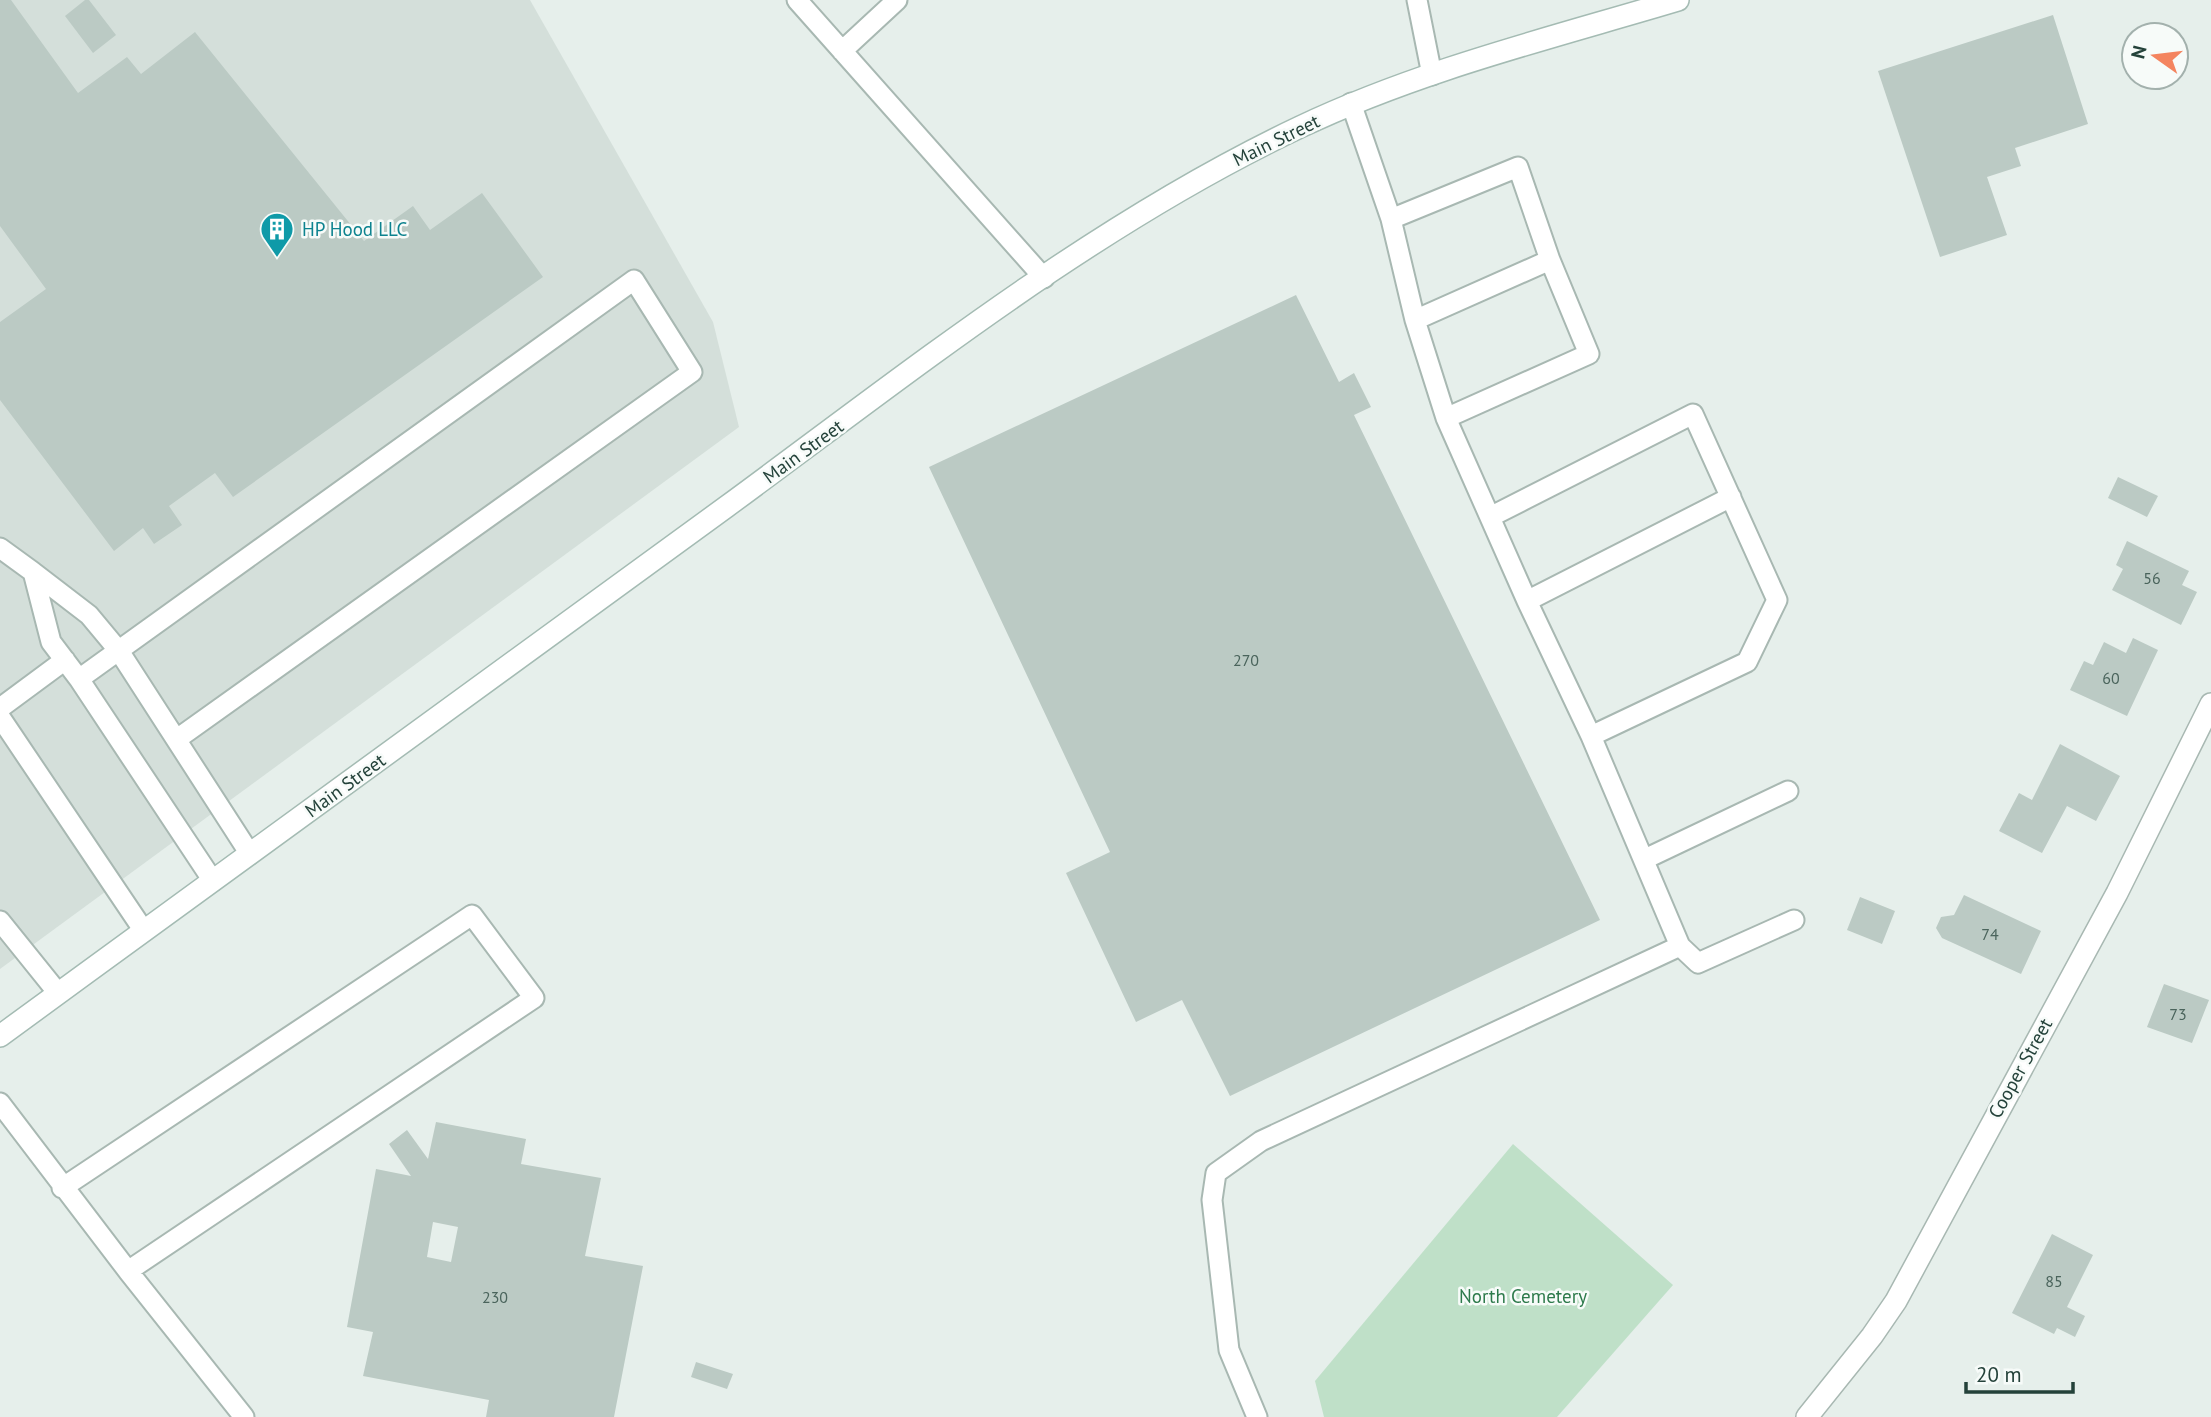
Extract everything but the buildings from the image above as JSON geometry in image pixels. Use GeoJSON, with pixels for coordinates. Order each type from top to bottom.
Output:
{"type":"FeatureCollection","features":[{"type":"Feature","properties":{"kind":"main road","name":"Main Street"},"geometry":{"type":"LineString","coordinates":[[0,1035],[918,366],[1044,278],[1203,177],[1351,103],[1432,75],[1678,0]]}},
{"type":"Feature","properties":{"kind":"main road","name":"Cooper Street"},"geometry":{"type":"LineString","coordinates":[[1807,1417],[1871,1336],[1916,1265],[1952,1192],[2117,892],[2211,704]]}},
{"type":"Feature","properties":{"kind":"lane"},"geometry":{"type":"LineString","coordinates":[[797,0],[1044,278]]}},
{"type":"Feature","properties":{"kind":"lane"},"geometry":{"type":"LineString","coordinates":[[842,51],[897,0]]}},
{"type":"Feature","properties":{"kind":"lane"},"geometry":{"type":"LineString","coordinates":[[1417,0],[1432,75]]}},
{"type":"Feature","properties":{"kind":"lane"},"geometry":{"type":"LineString","coordinates":[[1351,103],[1391,219],[1415,320],[1446,418],[1527,601],[1591,736],[1680,946],[1698,963],[1794,920]]}},
{"type":"Feature","properties":{"kind":"lane"},"geometry":{"type":"LineString","coordinates":[[1391,219],[1518,167],[1550,260],[1589,354],[1446,418]]}},
{"type":"Feature","properties":{"kind":"lane"},"geometry":{"type":"LineString","coordinates":[[1415,320],[1550,260]]}},
{"type":"Feature","properties":{"kind":"lane"},"geometry":{"type":"LineString","coordinates":[[79,680],[634,280],[692,372],[177,739]]}},
{"type":"Feature","properties":{"kind":"lane"},"geometry":{"type":"LineString","coordinates":[[1490,517],[1693,414],[1777,600],[1747,662],[1591,736]]}},
{"type":"Feature","properties":{"kind":"lane"},"geometry":{"type":"LineString","coordinates":[[1527,601],[1731,497]]}},
{"type":"Feature","properties":{"kind":"lane"},"geometry":{"type":"LineString","coordinates":[[0,548],[89,615],[119,650],[250,854]]}},
{"type":"Feature","properties":{"kind":"lane"},"geometry":{"type":"LineString","coordinates":[[33,572],[51,642],[213,881]]}},
{"type":"Feature","properties":{"kind":"lane"},"geometry":{"type":"LineString","coordinates":[[0,708],[65,660]]}},
{"type":"Feature","properties":{"kind":"lane"},"geometry":{"type":"LineString","coordinates":[[0,717],[144,931]]}},
{"type":"Feature","properties":{"kind":"lane"},"geometry":{"type":"LineString","coordinates":[[1644,859],[1788,791]]}},
{"type":"Feature","properties":{"kind":"lane"},"geometry":{"type":"LineString","coordinates":[[62,1188],[472,915],[534,998],[128,1271]]}},
{"type":"Feature","properties":{"kind":"lane"},"geometry":{"type":"LineString","coordinates":[[0,921],[58,993]]}},
{"type":"Feature","properties":{"kind":"lane"},"geometry":{"type":"LineString","coordinates":[[1257,1417],[1229,1350],[1212,1200],[1216,1173],[1261,1141],[1680,946]]}},
{"type":"Feature","properties":{"kind":"lane"},"geometry":{"type":"LineString","coordinates":[[0,1103],[62,1188],[244,1417]]}},
{"type":"Feature","properties":{"kind":"shaded area"},"geometry":{"type":"Polygon","coordinates":[[[0,0],[530,0],[713,322],[739,427],[0,969],[0,0]]]}},
{"type":"Feature","properties":{"kind":"green space","name":"North Cemetery"},"geometry":{"type":"Polygon","coordinates":[[[1513,1144],[1673,1285],[1557,1417],[1324,1417],[1315,1381],[1513,1144]]]}},
{"type":"Feature","properties":{"kind":"place","name":"HP Hood LLC"},"geometry":{"type":"Point","coordinates":[277,259]}}]}
